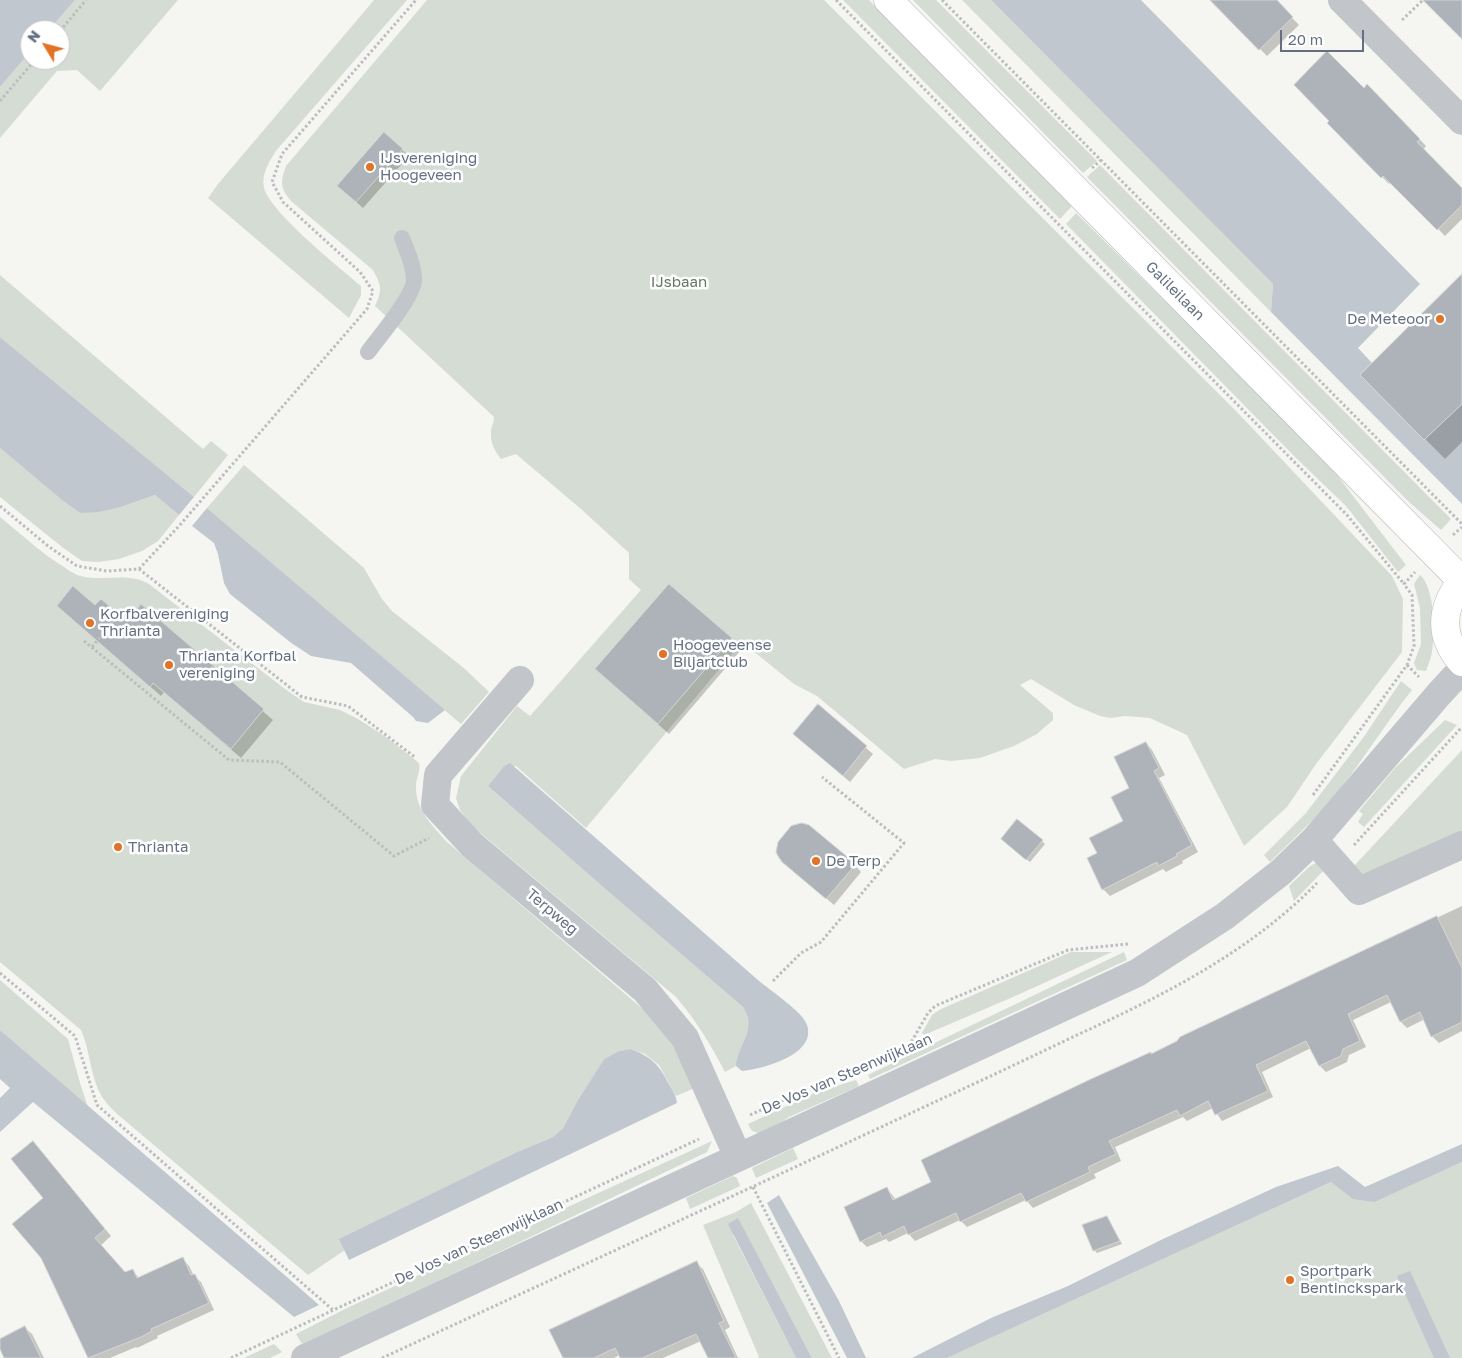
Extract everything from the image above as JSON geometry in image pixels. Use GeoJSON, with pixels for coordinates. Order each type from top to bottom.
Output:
{"type":"FeatureCollection","features":[{"type":"Feature","properties":{"kind":"main road","name":"Galileilaan"},"geometry":{"type":"LineString","coordinates":[[888,0],[1462,581]]}},
{"type":"Feature","properties":{"kind":"main road"},"geometry":{"type":"LineString","coordinates":[[1462,581],[1452,594],[1446,608],[1445,624],[1448,640],[1455,654],[1462,662]]}},
{"type":"Feature","properties":{"kind":"street"},"geometry":{"type":"LineString","coordinates":[[1343,0],[1462,121]]}},
{"type":"Feature","properties":{"kind":"street","name":"De Vos van Steenwijklaan"},"geometry":{"type":"LineString","coordinates":[[305,1358],[1137,973],[1225,916],[1281,872],[1314,840],[1462,669]]}},
{"type":"Feature","properties":{"kind":"street"},"geometry":{"type":"LineString","coordinates":[[438,776],[520,680]]}},
{"type":"Feature","properties":{"kind":"street","name":"Terpweg"},"geometry":{"type":"LineString","coordinates":[[438,776],[435,804],[454,826],[472,845],[645,990],[685,1038],[738,1158]]}},
{"type":"Feature","properties":{"kind":"street"},"geometry":{"type":"LineString","coordinates":[[1314,840],[1359,891],[1462,846]]}},
{"type":"Feature","properties":{"kind":"lane"},"geometry":{"type":"LineString","coordinates":[[368,352],[401,308],[414,281],[410,260],[402,238]]}},
{"type":"Feature","properties":{"kind":"path"},"geometry":{"type":"LineString","coordinates":[[69,20],[86,0]]}},
{"type":"Feature","properties":{"kind":"path"},"geometry":{"type":"LineString","coordinates":[[139,570],[366,310],[373,291],[360,272],[283,202],[272,182],[282,154],[416,0]]}},
{"type":"Feature","properties":{"kind":"path"},"geometry":{"type":"LineString","coordinates":[[836,0],[1347,515],[1404,584]]}},
{"type":"Feature","properties":{"kind":"path"},"geometry":{"type":"LineString","coordinates":[[942,0],[1462,524]]}},
{"type":"Feature","properties":{"kind":"path"},"geometry":{"type":"LineString","coordinates":[[0,101],[26,70]]}},
{"type":"Feature","properties":{"kind":"path"},"geometry":{"type":"LineString","coordinates":[[0,506],[48,546],[77,566],[107,571],[139,570],[302,697],[348,706],[438,776]]}},
{"type":"Feature","properties":{"kind":"path"},"geometry":{"type":"LineString","coordinates":[[92,647],[118,615]]}},
{"type":"Feature","properties":{"kind":"path"},"geometry":{"type":"LineString","coordinates":[[84,641],[229,760],[280,762],[394,856],[454,826]]}},
{"type":"Feature","properties":{"kind":"path"},"geometry":{"type":"LineString","coordinates":[[1310,798],[1407,666]]}},
{"type":"Feature","properties":{"kind":"path"},"geometry":{"type":"LineString","coordinates":[[773,981],[801,953],[821,942],[904,843],[822,777]]}},
{"type":"Feature","properties":{"kind":"path","name":"De Vos van Steenwijklaan"},"geometry":{"type":"LineString","coordinates":[[916,1045],[907,1050],[928,1013],[935,1006],[1068,950],[1132,944],[1123,950]]}},
{"type":"Feature","properties":{"kind":"path"},"geometry":{"type":"LineString","coordinates":[[0,973],[75,1036],[98,1106],[333,1310]]}},
{"type":"Feature","properties":{"kind":"path","name":"De Vos van Steenwijklaan"},"geometry":{"type":"LineString","coordinates":[[231,1358],[724,1127],[804,1091],[831,1082]]}},
{"type":"Feature","properties":{"kind":"path"},"geometry":{"type":"LineString","coordinates":[[738,1158],[839,1358]]}},
{"type":"Feature","properties":{"kind":"green space"},"geometry":{"type":"Polygon","coordinates":[[[75,0],[178,0],[100,91],[77,70],[57,71],[0,138],[0,87],[20,64],[20,70],[70,70],[70,20],[58,20],[75,0]]]}},
{"type":"Feature","properties":{"kind":"green space"},"geometry":{"type":"Polygon","coordinates":[[[374,0],[407,0],[275,152],[266,169],[263,183],[269,198],[292,225],[361,286],[361,295],[349,318],[208,198],[374,0]]]}},
{"type":"Feature","properties":{"kind":"green space","name":"IJsbaan"},"geometry":{"type":"Polygon","coordinates":[[[427,0],[824,0],[1236,411],[1392,576],[1403,599],[1402,652],[1316,764],[1287,807],[1244,846],[1187,735],[1150,718],[1125,716],[1110,718],[1100,716],[1074,705],[1031,679],[1020,685],[1053,713],[1053,720],[1037,734],[1014,746],[980,758],[951,761],[935,759],[904,769],[817,696],[794,684],[742,642],[586,828],[516,766],[503,767],[488,786],[744,1008],[748,1018],[746,1037],[738,1054],[736,1066],[725,1072],[703,1033],[676,997],[472,826],[460,810],[456,798],[461,776],[517,706],[530,716],[641,590],[629,579],[629,553],[516,454],[501,459],[491,440],[494,417],[375,306],[380,288],[373,270],[292,202],[283,189],[282,181],[286,166],[427,0]]]}},
{"type":"Feature","properties":{"kind":"green space"},"geometry":{"type":"Polygon","coordinates":[[[843,0],[869,0],[1072,206],[1060,219],[843,0]]]}},
{"type":"Feature","properties":{"kind":"green space"},"geometry":{"type":"Polygon","coordinates":[[[913,0],[936,0],[1097,161],[1083,173],[913,0]]]}},
{"type":"Feature","properties":{"kind":"green space"},"geometry":{"type":"Polygon","coordinates":[[[962,0],[991,0],[1273,284],[1271,312],[962,0]]]}},
{"type":"Feature","properties":{"kind":"green space"},"geometry":{"type":"Polygon","coordinates":[[[1100,165],[1451,519],[1441,530],[1409,502],[1087,177],[1100,165]]]}},
{"type":"Feature","properties":{"kind":"green space"},"geometry":{"type":"Polygon","coordinates":[[[1076,213],[1327,462],[1406,565],[1398,572],[1346,506],[1297,459],[1066,224],[1076,213]]]}},
{"type":"Feature","properties":{"kind":"green space"},"geometry":{"type":"Polygon","coordinates":[[[0,275],[203,449],[211,441],[228,455],[194,497],[0,337],[0,275]]]}},
{"type":"Feature","properties":{"kind":"green space"},"geometry":{"type":"Polygon","coordinates":[[[0,448],[80,513],[121,507],[155,495],[179,515],[158,541],[142,551],[119,559],[98,562],[82,561],[0,497],[0,448]]]}},
{"type":"Feature","properties":{"kind":"green space"},"geometry":{"type":"Polygon","coordinates":[[[244,465],[364,568],[382,599],[392,611],[465,669],[489,692],[461,724],[207,508],[244,465]]]}},
{"type":"Feature","properties":{"kind":"green space"},"geometry":{"type":"Polygon","coordinates":[[[0,517],[47,556],[77,575],[95,578],[132,578],[149,584],[304,702],[340,710],[358,719],[386,737],[419,763],[416,794],[421,809],[435,829],[446,841],[651,1016],[666,1033],[697,1087],[676,1096],[659,1065],[645,1054],[631,1049],[619,1051],[604,1059],[563,1128],[553,1137],[517,1152],[340,1239],[345,1250],[308,1275],[113,1110],[105,1101],[96,1085],[81,1030],[0,962],[0,517]]]}},
{"type":"Feature","properties":{"kind":"green space"},"geometry":{"type":"Polygon","coordinates":[[[1420,575],[1429,590],[1433,612],[1434,634],[1432,652],[1426,671],[1417,670],[1414,663],[1421,644],[1420,608],[1414,584],[1420,575]]]}},
{"type":"Feature","properties":{"kind":"green space"},"geometry":{"type":"Polygon","coordinates":[[[1401,681],[1412,690],[1353,772],[1325,807],[1270,862],[1264,855],[1306,813],[1363,738],[1401,681]]]}},
{"type":"Feature","properties":{"kind":"green space"},"geometry":{"type":"Polygon","coordinates":[[[1445,720],[1457,725],[1364,827],[1358,822],[1363,814],[1359,811],[1395,768],[1445,720]]]}},
{"type":"Feature","properties":{"kind":"green space"},"geometry":{"type":"Polygon","coordinates":[[[1462,750],[1462,831],[1364,875],[1354,866],[1462,750]]]}},
{"type":"Feature","properties":{"kind":"green space"},"geometry":{"type":"Polygon","coordinates":[[[1316,863],[1326,868],[1294,901],[1289,886],[1310,866],[1316,863]]]}},
{"type":"Feature","properties":{"kind":"green space"},"geometry":{"type":"Polygon","coordinates":[[[1071,952],[1112,952],[924,1035],[922,1033],[932,1015],[939,1010],[1071,952]]]}},
{"type":"Feature","properties":{"kind":"green space"},"geometry":{"type":"Polygon","coordinates":[[[1124,952],[1127,960],[870,1079],[868,1075],[1124,952]]]}},
{"type":"Feature","properties":{"kind":"green space"},"geometry":{"type":"Polygon","coordinates":[[[0,980],[68,1039],[88,1107],[0,1030],[0,980]]]}},
{"type":"Feature","properties":{"kind":"green space"},"geometry":{"type":"Polygon","coordinates":[[[856,1080],[859,1086],[789,1117],[764,1135],[752,1131],[748,1124],[817,1092],[856,1080]]]}},
{"type":"Feature","properties":{"kind":"green space"},"geometry":{"type":"Polygon","coordinates":[[[712,1141],[707,1152],[302,1344],[296,1334],[347,1308],[712,1141]]]}},
{"type":"Feature","properties":{"kind":"green space"},"geometry":{"type":"Polygon","coordinates":[[[793,1148],[798,1159],[756,1178],[752,1168],[793,1148]]]}},
{"type":"Feature","properties":{"kind":"green space","name":"Sportpark Bentinckspark"},"geometry":{"type":"Polygon","coordinates":[[[1462,1162],[1462,1358],[947,1358],[1331,1182],[1375,1202],[1462,1162]]]}},
{"type":"Feature","properties":{"kind":"green space"},"geometry":{"type":"Polygon","coordinates":[[[733,1176],[737,1178],[740,1186],[690,1209],[686,1198],[733,1176]]]}},
{"type":"Feature","properties":{"kind":"green space"},"geometry":{"type":"Polygon","coordinates":[[[751,1203],[832,1358],[812,1358],[738,1219],[733,1235],[796,1358],[757,1358],[759,1357],[703,1225],[736,1212],[751,1203]]]}},
{"type":"Feature","properties":{"kind":"green space"},"geometry":{"type":"Polygon","coordinates":[[[274,1344],[282,1352],[270,1358],[244,1358],[274,1344]]]}},
{"type":"Feature","properties":{"kind":"shaded area"},"geometry":{"type":"Polygon","coordinates":[[[0,0],[75,0],[58,20],[20,20],[20,64],[0,87],[0,0]]]}},
{"type":"Feature","properties":{"kind":"shaded area"},"geometry":{"type":"Polygon","coordinates":[[[991,0],[1141,0],[1420,284],[1358,348],[1372,363],[1360,375],[1424,440],[1462,404],[1462,504],[1271,312],[1273,284],[991,0]]]}},
{"type":"Feature","properties":{"kind":"shaded area"},"geometry":{"type":"Polygon","coordinates":[[[0,337],[194,497],[179,515],[155,495],[121,507],[98,512],[80,513],[0,448],[0,337]]]}},
{"type":"Feature","properties":{"kind":"shaded area"},"geometry":{"type":"Polygon","coordinates":[[[207,508],[445,710],[428,723],[416,721],[351,663],[311,656],[290,642],[230,594],[224,583],[214,543],[192,526],[207,508]]]}},
{"type":"Feature","properties":{"kind":"shaded area"},"geometry":{"type":"Polygon","coordinates":[[[510,763],[759,981],[800,1014],[807,1025],[808,1036],[804,1045],[786,1058],[762,1067],[742,1071],[736,1066],[748,1025],[748,1018],[744,1008],[488,786],[503,767],[510,763]]]}},
{"type":"Feature","properties":{"kind":"shaded area"},"geometry":{"type":"Polygon","coordinates":[[[0,1030],[319,1305],[294,1317],[33,1102],[0,1132],[0,1098],[10,1088],[0,1079],[0,1030]]]}},
{"type":"Feature","properties":{"kind":"shaded area"},"geometry":{"type":"Polygon","coordinates":[[[631,1049],[645,1055],[658,1067],[673,1091],[677,1103],[349,1260],[339,1239],[517,1152],[553,1137],[563,1128],[604,1059],[619,1051],[631,1049]]]}},
{"type":"Feature","properties":{"kind":"shaded area"},"geometry":{"type":"Polygon","coordinates":[[[1462,1144],[1462,1162],[1375,1202],[1353,1199],[1331,1182],[947,1358],[912,1358],[991,1318],[1068,1286],[1163,1239],[1276,1187],[1338,1166],[1365,1187],[1462,1144]]]}},
{"type":"Feature","properties":{"kind":"shaded area"},"geometry":{"type":"Polygon","coordinates":[[[779,1195],[839,1301],[866,1358],[847,1358],[767,1203],[779,1195]]]}},
{"type":"Feature","properties":{"kind":"shaded area"},"geometry":{"type":"Polygon","coordinates":[[[738,1218],[812,1358],[796,1358],[728,1224],[738,1218]]]}},
{"type":"Feature","properties":{"kind":"shaded area"},"geometry":{"type":"Polygon","coordinates":[[[1410,1271],[1450,1358],[1434,1358],[1397,1276],[1410,1271]]]}},
{"type":"Feature","properties":{"kind":"building"},"geometry":{"type":"Polygon","coordinates":[[[1210,0],[1277,0],[1293,17],[1259,50],[1210,0]]]}},
{"type":"Feature","properties":{"kind":"building"},"geometry":{"type":"Polygon","coordinates":[[[1423,0],[1462,0],[1462,39],[1423,0]]]}},
{"type":"Feature","properties":{"kind":"building"},"geometry":{"type":"Polygon","coordinates":[[[1327,51],[1364,88],[1367,84],[1420,139],[1417,142],[1462,188],[1462,205],[1437,230],[1383,176],[1381,178],[1327,123],[1329,121],[1294,85],[1327,51]]]}},
{"type":"Feature","properties":{"kind":"building","name":"IJsvereniging Hoogeveen"},"geometry":{"type":"Polygon","coordinates":[[[384,132],[403,149],[356,202],[337,186],[384,132]]]}},
{"type":"Feature","properties":{"kind":"building","name":"De Meteoor"},"geometry":{"type":"Polygon","coordinates":[[[1462,274],[1462,404],[1424,440],[1360,375],[1462,274]]]}},
{"type":"Feature","properties":{"kind":"building","name":"Hoogeveense Biljartclub"},"geometry":{"type":"Polygon","coordinates":[[[669,584],[732,638],[658,724],[595,669],[669,584]]]}},
{"type":"Feature","properties":{"kind":"building","name":"Thrianta Korfbal vereniging"},"geometry":{"type":"Polygon","coordinates":[[[73,586],[95,605],[101,599],[127,621],[141,604],[264,709],[231,749],[153,683],[150,687],[57,606],[73,586]]]}},
{"type":"Feature","properties":{"kind":"building"},"geometry":{"type":"Polygon","coordinates":[[[818,704],[867,746],[843,776],[793,734],[818,704]]]}},
{"type":"Feature","properties":{"kind":"building"},"geometry":{"type":"Polygon","coordinates":[[[1146,742],[1159,768],[1154,771],[1192,845],[1158,866],[1157,862],[1102,890],[1087,858],[1097,853],[1089,838],[1123,821],[1111,797],[1129,788],[1114,757],[1146,742]]]}},
{"type":"Feature","properties":{"kind":"building"},"geometry":{"type":"Polygon","coordinates":[[[1017,819],[1043,840],[1026,860],[1001,839],[1017,819]]]}},
{"type":"Feature","properties":{"kind":"building","name":"De Terp"},"geometry":{"type":"Polygon","coordinates":[[[802,823],[809,825],[856,864],[826,899],[782,862],[776,852],[778,842],[791,826],[802,823]]]}},
{"type":"Feature","properties":{"kind":"building"},"geometry":{"type":"Polygon","coordinates":[[[1437,916],[1462,968],[1462,1022],[1431,1037],[1420,1012],[1400,1022],[1387,995],[1348,1014],[1360,1041],[1343,1049],[1341,1056],[1319,1066],[1306,1041],[1256,1065],[1268,1091],[1215,1115],[1208,1101],[1180,1116],[1177,1110],[1109,1141],[1116,1154],[1088,1167],[1090,1172],[1026,1202],[1021,1193],[960,1222],[956,1213],[908,1235],[904,1226],[882,1237],[880,1232],[860,1242],[844,1207],[887,1187],[893,1200],[931,1182],[921,1160],[1091,1079],[1151,1052],[1151,1054],[1177,1041],[1180,1037],[1437,916]]]}},
{"type":"Feature","properties":{"kind":"building"},"geometry":{"type":"Polygon","coordinates":[[[33,1141],[105,1229],[95,1238],[125,1272],[133,1269],[137,1278],[183,1257],[191,1275],[195,1274],[209,1303],[151,1329],[152,1331],[141,1337],[88,1358],[41,1258],[12,1224],[43,1198],[11,1159],[33,1141]]]}},
{"type":"Feature","properties":{"kind":"building"},"geometry":{"type":"Polygon","coordinates":[[[1107,1216],[1120,1241],[1093,1251],[1082,1225],[1107,1216]]]}},
{"type":"Feature","properties":{"kind":"building"},"geometry":{"type":"Polygon","coordinates":[[[697,1261],[724,1321],[719,1323],[736,1358],[708,1358],[696,1334],[642,1358],[620,1358],[615,1348],[594,1358],[563,1358],[549,1330],[697,1261]]]}},
{"type":"Feature","properties":{"kind":"building"},"geometry":{"type":"Polygon","coordinates":[[[25,1326],[41,1358],[4,1358],[0,1349],[0,1339],[25,1326]]]}},
{"type":"Feature","properties":{"kind":"place","name":"IJsvereniging Hoogeveen"},"geometry":{"type":"Point","coordinates":[370,167]}},
{"type":"Feature","properties":{"kind":"place","name":"De Meteoor"},"geometry":{"type":"Point","coordinates":[1440,319]}},
{"type":"Feature","properties":{"kind":"place","name":"Korfbalvereniging Thrianta"},"geometry":{"type":"Point","coordinates":[90,623]}},
{"type":"Feature","properties":{"kind":"place","name":"Hoogeveense Biljartclub"},"geometry":{"type":"Point","coordinates":[663,654]}},
{"type":"Feature","properties":{"kind":"place","name":"Thrianta Korfbal vereniging"},"geometry":{"type":"Point","coordinates":[169,665]}},
{"type":"Feature","properties":{"kind":"place","name":"Thrianta"},"geometry":{"type":"Point","coordinates":[118,847]}},
{"type":"Feature","properties":{"kind":"place","name":"De Terp"},"geometry":{"type":"Point","coordinates":[816,861]}},
{"type":"Feature","properties":{"kind":"place","name":"Sportpark Bentinckspark"},"geometry":{"type":"Point","coordinates":[1290,1280]}}]}
